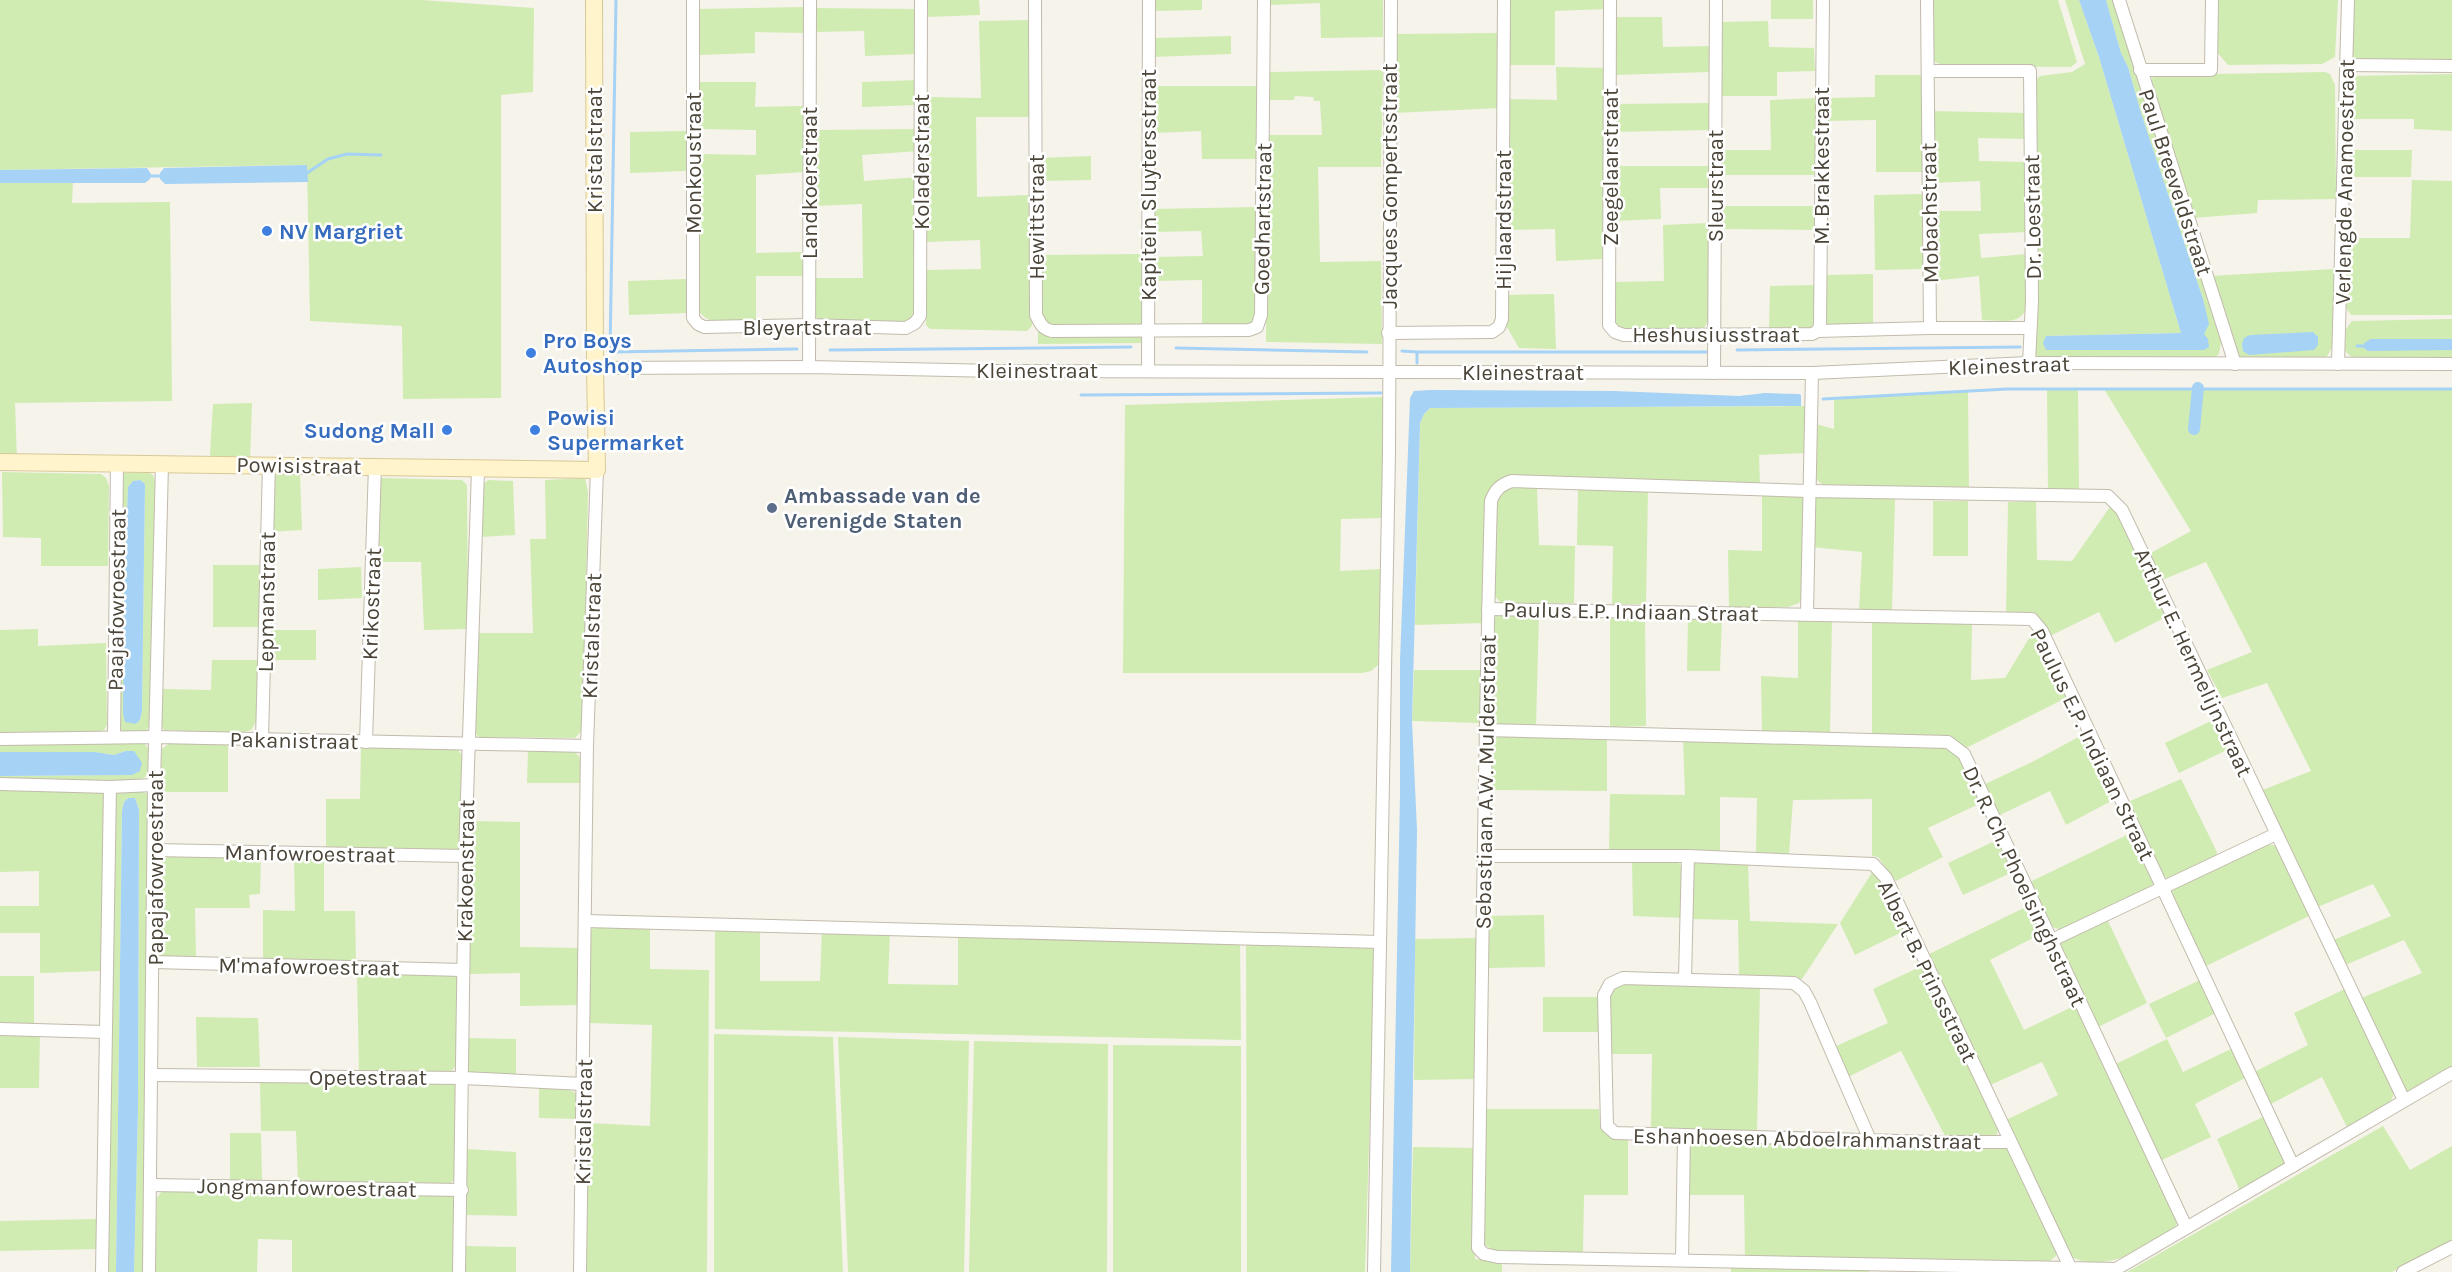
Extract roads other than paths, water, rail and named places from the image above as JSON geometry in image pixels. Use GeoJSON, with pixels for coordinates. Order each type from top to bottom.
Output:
{"type":"FeatureCollection","features":[{"type":"Feature","properties":{"kind":"street","name":"Kristalstraat"},"geometry":{"type":"LineString","coordinates":[[580,1272],[587,746],[597,470],[594,0]]}},
{"type":"Feature","properties":{"kind":"street","name":"Monkoustraat"},"geometry":{"type":"LineString","coordinates":[[693,0],[693,318],[698,324]]}},
{"type":"Feature","properties":{"kind":"street","name":"Landkoerstraat"},"geometry":{"type":"LineString","coordinates":[[808,367],[810,0]]}},
{"type":"Feature","properties":{"kind":"street","name":"Koladerstraat"},"geometry":{"type":"LineString","coordinates":[[915,323],[920,316],[921,0]]}},
{"type":"Feature","properties":{"kind":"street","name":"Hewittstraat"},"geometry":{"type":"LineString","coordinates":[[1035,0],[1036,315],[1045,330],[1052,331],[1148,329]]}},
{"type":"Feature","properties":{"kind":"street","name":"Kapitein Sluytersstraat"},"geometry":{"type":"LineString","coordinates":[[1148,370],[1149,0]]}},
{"type":"Feature","properties":{"kind":"street","name":"Goedhartstraat"},"geometry":{"type":"LineString","coordinates":[[1148,329],[1249,330],[1257,327],[1262,315],[1264,0]]}},
{"type":"Feature","properties":{"kind":"street","name":"Jacques Gompertsstraat"},"geometry":{"type":"LineString","coordinates":[[1374,1272],[1390,372],[1388,333],[1390,0]]}},
{"type":"Feature","properties":{"kind":"street","name":"Hijlaardstraat"},"geometry":{"type":"LineString","coordinates":[[1388,333],[1492,332],[1499,327],[1502,319],[1504,0]]}},
{"type":"Feature","properties":{"kind":"street","name":"Zeegelaarstraat"},"geometry":{"type":"LineString","coordinates":[[1610,0],[1609,325],[1615,332]]}},
{"type":"Feature","properties":{"kind":"street","name":"Sleurstraat"},"geometry":{"type":"LineString","coordinates":[[1714,373],[1716,0]]}},
{"type":"Feature","properties":{"kind":"street","name":"M. Brakkestraat"},"geometry":{"type":"LineString","coordinates":[[1818,331],[1821,325],[1822,0]]}},
{"type":"Feature","properties":{"kind":"street","name":"Mobachstraat"},"geometry":{"type":"LineString","coordinates":[[1927,0],[1930,327]]}},
{"type":"Feature","properties":{"kind":"street","name":"Paul Breeveldstraat"},"geometry":{"type":"LineString","coordinates":[[2119,0],[2235,364]]}},
{"type":"Feature","properties":{"kind":"street"},"geometry":{"type":"LineString","coordinates":[[2140,70],[2211,70],[2212,0]]}},
{"type":"Feature","properties":{"kind":"street","name":"Verlengde Anamoestraat"},"geometry":{"type":"LineString","coordinates":[[2338,364],[2348,0]]}},
{"type":"Feature","properties":{"kind":"street"},"geometry":{"type":"LineString","coordinates":[[2346,65],[2452,66]]}},
{"type":"Feature","properties":{"kind":"street","name":"Dr. Loestraat"},"geometry":{"type":"LineString","coordinates":[[1928,71],[2030,71],[2032,301],[2029,363]]}},
{"type":"Feature","properties":{"kind":"street","name":"Bleyertstraat"},"geometry":{"type":"LineString","coordinates":[[698,324],[704,327],[809,325],[906,328],[915,323]]}},
{"type":"Feature","properties":{"kind":"street","name":"Heshusiusstraat"},"geometry":{"type":"LineString","coordinates":[[1615,332],[1624,335],[1812,334],[1818,331],[1930,327]]}},
{"type":"Feature","properties":{"kind":"street"},"geometry":{"type":"LineString","coordinates":[[1930,327],[2029,328]]}},
{"type":"Feature","properties":{"kind":"street","name":"Kleinestraat"},"geometry":{"type":"LineString","coordinates":[[595,368],[808,367],[997,371],[1812,373],[2029,363],[2452,364]]}},
{"type":"Feature","properties":{"kind":"street"},"geometry":{"type":"LineString","coordinates":[[1807,613],[1812,373]]}},
{"type":"Feature","properties":{"kind":"street","name":"Powisistraat"},"geometry":{"type":"LineString","coordinates":[[0,462],[597,470]]}},
{"type":"Feature","properties":{"kind":"street","name":"Paajafowroestraat"},"geometry":{"type":"LineString","coordinates":[[114,737],[117,463]]}},
{"type":"Feature","properties":{"kind":"street","name":"Papajafowroestraat"},"geometry":{"type":"LineString","coordinates":[[149,1272],[154,962],[154,785],[162,464]]}},
{"type":"Feature","properties":{"kind":"street","name":"Lepmanstraat"},"geometry":{"type":"LineString","coordinates":[[262,740],[269,464]]}},
{"type":"Feature","properties":{"kind":"street","name":"Krikostraat"},"geometry":{"type":"LineString","coordinates":[[366,742],[375,466]]}},
{"type":"Feature","properties":{"kind":"street","name":"Krakoenstraat"},"geometry":{"type":"LineString","coordinates":[[459,1272],[462,1190],[465,856],[478,470]]}},
{"type":"Feature","properties":{"kind":"street","name":"Sebastiaan A.W. Mulderstraat"},"geometry":{"type":"LineString","coordinates":[[1682,1259],[1498,1257],[1484,1254],[1478,1248],[1485,856],[1484,730],[1491,501],[1494,492],[1502,484],[1512,481],[1809,491]]}},
{"type":"Feature","properties":{"kind":"street","name":"Arthur E. Hermelijnstraat"},"geometry":{"type":"LineString","coordinates":[[1809,491],[2108,496],[2122,510],[2404,1100]]}},
{"type":"Feature","properties":{"kind":"street","name":"Paulus E.P. Indiaan Straat"},"geometry":{"type":"LineString","coordinates":[[1488,609],[1807,613],[2032,619],[2042,631],[2293,1166]]}},
{"type":"Feature","properties":{"kind":"street","name":"Dr. R. Ch. Phoelsinghstraat"},"geometry":{"type":"LineString","coordinates":[[1484,730],[1948,742],[1964,754],[2186,1227]]}},
{"type":"Feature","properties":{"kind":"street","name":"Pakanistraat"},"geometry":{"type":"LineString","coordinates":[[0,739],[156,737],[587,746]]}},
{"type":"Feature","properties":{"kind":"street"},"geometry":{"type":"LineString","coordinates":[[0,784],[110,787],[154,785]]}},
{"type":"Feature","properties":{"kind":"street","name":"Papajafowroestraat"},"geometry":{"type":"LineString","coordinates":[[102,1272],[110,787]]}},
{"type":"Feature","properties":{"kind":"street"},"geometry":{"type":"LineString","coordinates":[[2050,941],[2276,834]]}},
{"type":"Feature","properties":{"kind":"street","name":"Manfowroestraat"},"geometry":{"type":"LineString","coordinates":[[155,850],[465,856]]}},
{"type":"Feature","properties":{"kind":"street","name":"Albert B. Prinsstraat"},"geometry":{"type":"LineString","coordinates":[[1485,856],[1688,856],[1873,864],[1886,878],[2070,1267]]}},
{"type":"Feature","properties":{"kind":"street"},"geometry":{"type":"LineString","coordinates":[[1688,856],[1685,979],[1794,983],[1804,991],[1870,1140]]}},
{"type":"Feature","properties":{"kind":"street"},"geometry":{"type":"LineString","coordinates":[[586,921],[1380,942]]}},
{"type":"Feature","properties":{"kind":"street","name":"M'mafowroestraat"},"geometry":{"type":"LineString","coordinates":[[154,962],[463,970]]}},
{"type":"Feature","properties":{"kind":"street","name":"Eshanhoesen Abdoelrahmanstraat"},"geometry":{"type":"LineString","coordinates":[[1685,979],[1623,978],[1610,984],[1604,995],[1607,1126],[1615,1133],[2010,1142]]}},
{"type":"Feature","properties":{"kind":"street"},"geometry":{"type":"LineString","coordinates":[[0,1029],[105,1032]]}},
{"type":"Feature","properties":{"kind":"street"},"geometry":{"type":"LineString","coordinates":[[1684,1135],[1682,1259],[2116,1269],[2452,1073]]}},
{"type":"Feature","properties":{"kind":"street","name":"Opetestraat"},"geometry":{"type":"LineString","coordinates":[[152,1075],[463,1078],[583,1084]]}},
{"type":"Feature","properties":{"kind":"street","name":"Jongmanfowroestraat"},"geometry":{"type":"LineString","coordinates":[[151,1185],[462,1190]]}},
{"type":"Feature","properties":{"kind":"street"},"geometry":{"type":"LineString","coordinates":[[2403,1272],[2452,1247]]}},
{"type":"Feature","properties":{"kind":"water"},"geometry":{"type":"Polygon","coordinates":[[[2079,0],[2106,0],[2121,53],[2128,67],[2203,299],[2209,324],[2204,334],[2208,339],[2209,347],[2204,350],[2046,350],[2043,343],[2046,336],[2181,333],[2099,57],[2079,0]]]}},
{"type":"Feature","properties":{"kind":"water"},"geometry":{"type":"Polygon","coordinates":[[[307,165],[308,182],[165,184],[160,179],[160,173],[164,168],[307,165]]]}},
{"type":"Feature","properties":{"kind":"water"},"geometry":{"type":"Polygon","coordinates":[[[147,168],[151,174],[150,179],[145,183],[0,183],[0,170],[147,168]]]}},
{"type":"Feature","properties":{"kind":"water"},"geometry":{"type":"Polygon","coordinates":[[[2313,332],[2318,337],[2318,345],[2314,350],[2249,355],[2243,351],[2244,338],[2250,335],[2313,332]]]}},
{"type":"Feature","properties":{"kind":"water"},"geometry":{"type":"Polygon","coordinates":[[[2371,339],[2452,339],[2452,350],[2368,351],[2364,348],[2364,343],[2371,339]]]}},
{"type":"Feature","properties":{"kind":"water"},"geometry":{"type":"Polygon","coordinates":[[[1414,391],[1614,391],[1739,396],[1765,393],[1799,394],[1801,395],[1801,406],[1430,408],[1424,414],[1420,423],[1412,721],[1417,830],[1410,1272],[1391,1272],[1400,794],[1400,661],[1410,398],[1414,391]]]}},
{"type":"Feature","properties":{"kind":"water"},"geometry":{"type":"Polygon","coordinates":[[[140,480],[145,484],[142,711],[140,720],[136,724],[125,722],[123,713],[124,596],[128,487],[133,481],[140,480]]]}},
{"type":"Feature","properties":{"kind":"water"},"geometry":{"type":"Polygon","coordinates":[[[134,751],[142,763],[140,771],[132,775],[0,776],[0,752],[95,752],[114,755],[134,751]]]}},
{"type":"Feature","properties":{"kind":"water"},"geometry":{"type":"Polygon","coordinates":[[[128,798],[135,798],[139,810],[138,1109],[134,1272],[116,1272],[122,811],[124,802],[128,798]]]}},
{"type":"Feature","properties":{"kind":"waterway"},"geometry":{"type":"LineString","coordinates":[[616,0],[610,352],[797,349]]}},
{"type":"Feature","properties":{"kind":"waterway"},"geometry":{"type":"LineString","coordinates":[[304,175],[328,159],[347,154],[381,155]]}},
{"type":"Feature","properties":{"kind":"waterway"},"geometry":{"type":"LineString","coordinates":[[148,176],[163,176]]}},
{"type":"Feature","properties":{"kind":"waterway"},"geometry":{"type":"LineString","coordinates":[[2357,346],[2366,346]]}},
{"type":"Feature","properties":{"kind":"waterway"},"geometry":{"type":"LineString","coordinates":[[830,350],[1131,347]]}},
{"type":"Feature","properties":{"kind":"waterway"},"geometry":{"type":"LineString","coordinates":[[1737,350],[2020,347]]}},
{"type":"Feature","properties":{"kind":"waterway"},"geometry":{"type":"LineString","coordinates":[[1176,348],[1367,352]]}},
{"type":"Feature","properties":{"kind":"waterway"},"geometry":{"type":"LineString","coordinates":[[1402,351],[1417,352]]}},
{"type":"Feature","properties":{"kind":"waterway"},"geometry":{"type":"LineString","coordinates":[[1417,363],[1417,352],[1707,352]]}},
{"type":"Feature","properties":{"kind":"waterway"},"geometry":{"type":"LineString","coordinates":[[2194,429],[2198,388]]}},
{"type":"Feature","properties":{"kind":"waterway"},"geometry":{"type":"LineString","coordinates":[[1823,399],[2007,389],[2452,389]]}},
{"type":"Feature","properties":{"kind":"waterway"},"geometry":{"type":"LineString","coordinates":[[1081,395],[1381,393]]}},
{"type":"Feature","properties":{"kind":"place","name":"NV Margriet"},"geometry":{"type":"Point","coordinates":[267,231]}},
{"type":"Feature","properties":{"kind":"place","name":"Pro Boys Autoshop"},"geometry":{"type":"Point","coordinates":[531,353]}},
{"type":"Feature","properties":{"kind":"place","name":"Sudong Mall"},"geometry":{"type":"Point","coordinates":[447,430]}},
{"type":"Feature","properties":{"kind":"place","name":"Powisi Supermarket"},"geometry":{"type":"Point","coordinates":[535,430]}},
{"type":"Feature","properties":{"kind":"place","name":"Ambassade van de Verenigde Staten"},"geometry":{"type":"Point","coordinates":[772,508]}}]}
